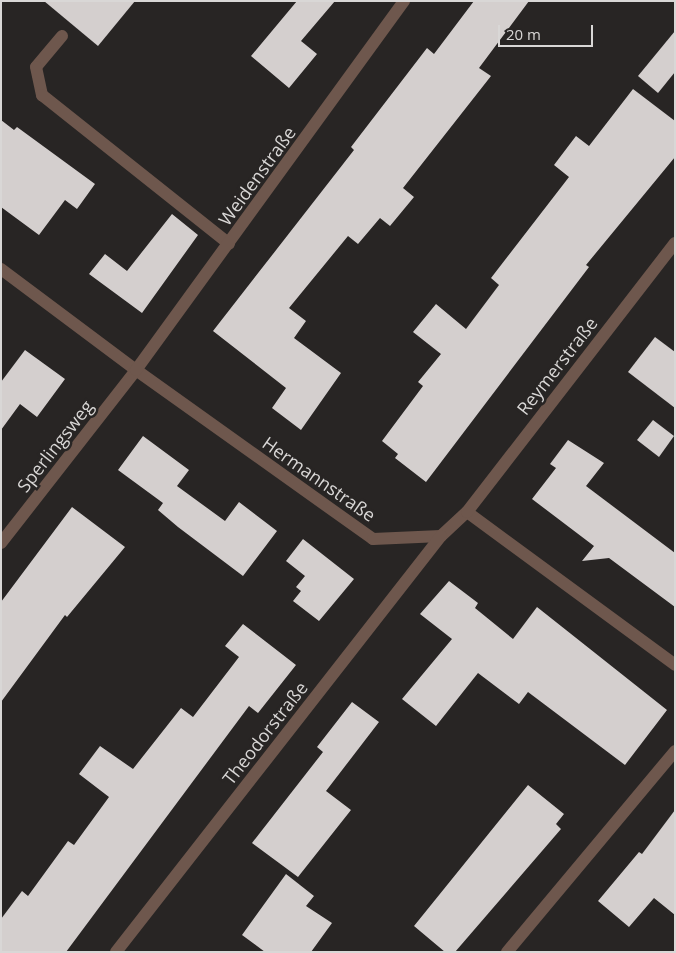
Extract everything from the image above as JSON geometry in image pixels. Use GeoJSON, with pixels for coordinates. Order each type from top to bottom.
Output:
{"type":"FeatureCollection","features":[{"type":"Feature","properties":{"kind":"street","name":"Weidenstraße"},"geometry":{"type":"LineString","coordinates":[[136,370],[404,1]]}},
{"type":"Feature","properties":{"kind":"street"},"geometry":{"type":"LineString","coordinates":[[62,36],[36,67],[42,95],[229,244]]}},
{"type":"Feature","properties":{"kind":"street","name":"Reymerstraße"},"geometry":{"type":"LineString","coordinates":[[467,512],[675,243]]}},
{"type":"Feature","properties":{"kind":"street","name":"Hermannstraße"},"geometry":{"type":"LineString","coordinates":[[1,269],[136,370],[373,539],[441,536]]}},
{"type":"Feature","properties":{"kind":"street","name":"Sperlingsweg"},"geometry":{"type":"LineString","coordinates":[[1,543],[136,370]]}},
{"type":"Feature","properties":{"kind":"street"},"geometry":{"type":"LineString","coordinates":[[441,536],[467,512],[675,665]]}},
{"type":"Feature","properties":{"kind":"street","name":"Theodorstraße"},"geometry":{"type":"LineString","coordinates":[[116,952],[441,536]]}},
{"type":"Feature","properties":{"kind":"street"},"geometry":{"type":"LineString","coordinates":[[507,952],[675,751]]}},
{"type":"Feature","properties":{"kind":"building"},"geometry":{"type":"Polygon","coordinates":[[[44,1],[135,1],[98,46],[44,1]]]}},
{"type":"Feature","properties":{"kind":"building"},"geometry":{"type":"Polygon","coordinates":[[[297,1],[335,1],[301,41],[317,54],[289,88],[251,56],[297,1]]]}},
{"type":"Feature","properties":{"kind":"building"},"geometry":{"type":"Polygon","coordinates":[[[474,1],[529,1],[479,68],[491,76],[403,188],[414,197],[390,226],[380,218],[358,244],[348,236],[289,308],[306,321],[294,338],[341,373],[301,430],[272,408],[286,388],[213,331],[354,150],[351,147],[427,48],[434,54],[474,1]]]}},
{"type":"Feature","properties":{"kind":"building"},"geometry":{"type":"Polygon","coordinates":[[[675,31],[675,72],[658,93],[638,76],[675,31]]]}},
{"type":"Feature","properties":{"kind":"building"},"geometry":{"type":"Polygon","coordinates":[[[633,89],[675,121],[675,157],[586,265],[589,267],[426,482],[395,458],[398,454],[382,441],[423,386],[418,382],[441,354],[413,332],[436,304],[466,329],[499,285],[491,278],[569,177],[554,165],[576,136],[589,146],[633,89]]]}},
{"type":"Feature","properties":{"kind":"building"},"geometry":{"type":"Polygon","coordinates":[[[1,120],[14,130],[17,127],[95,184],[77,209],[65,200],[39,235],[1,207],[1,120]]]}},
{"type":"Feature","properties":{"kind":"building"},"geometry":{"type":"Polygon","coordinates":[[[172,214],[198,235],[142,313],[89,274],[105,254],[127,271],[172,214]]]}},
{"type":"Feature","properties":{"kind":"building"},"geometry":{"type":"Polygon","coordinates":[[[655,337],[675,352],[675,408],[628,372],[655,337]]]}},
{"type":"Feature","properties":{"kind":"building"},"geometry":{"type":"Polygon","coordinates":[[[25,350],[65,379],[37,417],[20,404],[1,430],[1,382],[25,350]]]}},
{"type":"Feature","properties":{"kind":"building"},"geometry":{"type":"Polygon","coordinates":[[[653,420],[674,436],[659,457],[637,440],[653,420]]]}},
{"type":"Feature","properties":{"kind":"building"},"geometry":{"type":"Polygon","coordinates":[[[143,436],[189,470],[177,486],[225,521],[239,502],[277,531],[243,576],[178,527],[158,510],[163,503],[118,470],[143,436]]]}},
{"type":"Feature","properties":{"kind":"building"},"geometry":{"type":"Polygon","coordinates":[[[568,440],[604,463],[586,486],[675,553],[675,607],[609,558],[582,561],[594,546],[532,499],[556,468],[550,464],[568,440]]]}},
{"type":"Feature","properties":{"kind":"building"},"geometry":{"type":"Polygon","coordinates":[[[72,507],[125,547],[67,617],[65,615],[1,702],[1,602],[72,507]]]}},
{"type":"Feature","properties":{"kind":"building"},"geometry":{"type":"Polygon","coordinates":[[[303,539],[354,579],[319,621],[293,601],[301,591],[296,587],[305,576],[286,561],[303,539]]]}},
{"type":"Feature","properties":{"kind":"building"},"geometry":{"type":"Polygon","coordinates":[[[449,581],[478,603],[475,608],[513,639],[537,607],[667,710],[625,765],[528,692],[519,704],[478,673],[436,726],[402,699],[452,639],[420,614],[449,581]]]}},
{"type":"Feature","properties":{"kind":"building"},"geometry":{"type":"Polygon","coordinates":[[[243,624],[296,665],[258,713],[249,706],[66,952],[1,952],[1,919],[22,891],[28,896],[68,841],[74,845],[109,797],[79,774],[100,746],[133,769],[181,708],[193,717],[239,657],[225,646],[243,624]]]}},
{"type":"Feature","properties":{"kind":"building"},"geometry":{"type":"Polygon","coordinates":[[[352,702],[379,722],[326,791],[351,810],[298,877],[252,843],[323,752],[317,747],[352,702]]]}},
{"type":"Feature","properties":{"kind":"building"},"geometry":{"type":"Polygon","coordinates":[[[528,785],[564,814],[556,824],[561,829],[455,952],[445,952],[414,926],[528,785]]]}},
{"type":"Feature","properties":{"kind":"building"},"geometry":{"type":"Polygon","coordinates":[[[675,810],[675,915],[654,898],[629,927],[598,901],[639,852],[642,854],[675,810]]]}},
{"type":"Feature","properties":{"kind":"building"},"geometry":{"type":"Polygon","coordinates":[[[286,874],[314,896],[306,906],[332,923],[311,952],[265,952],[242,935],[286,874]]]}}]}
